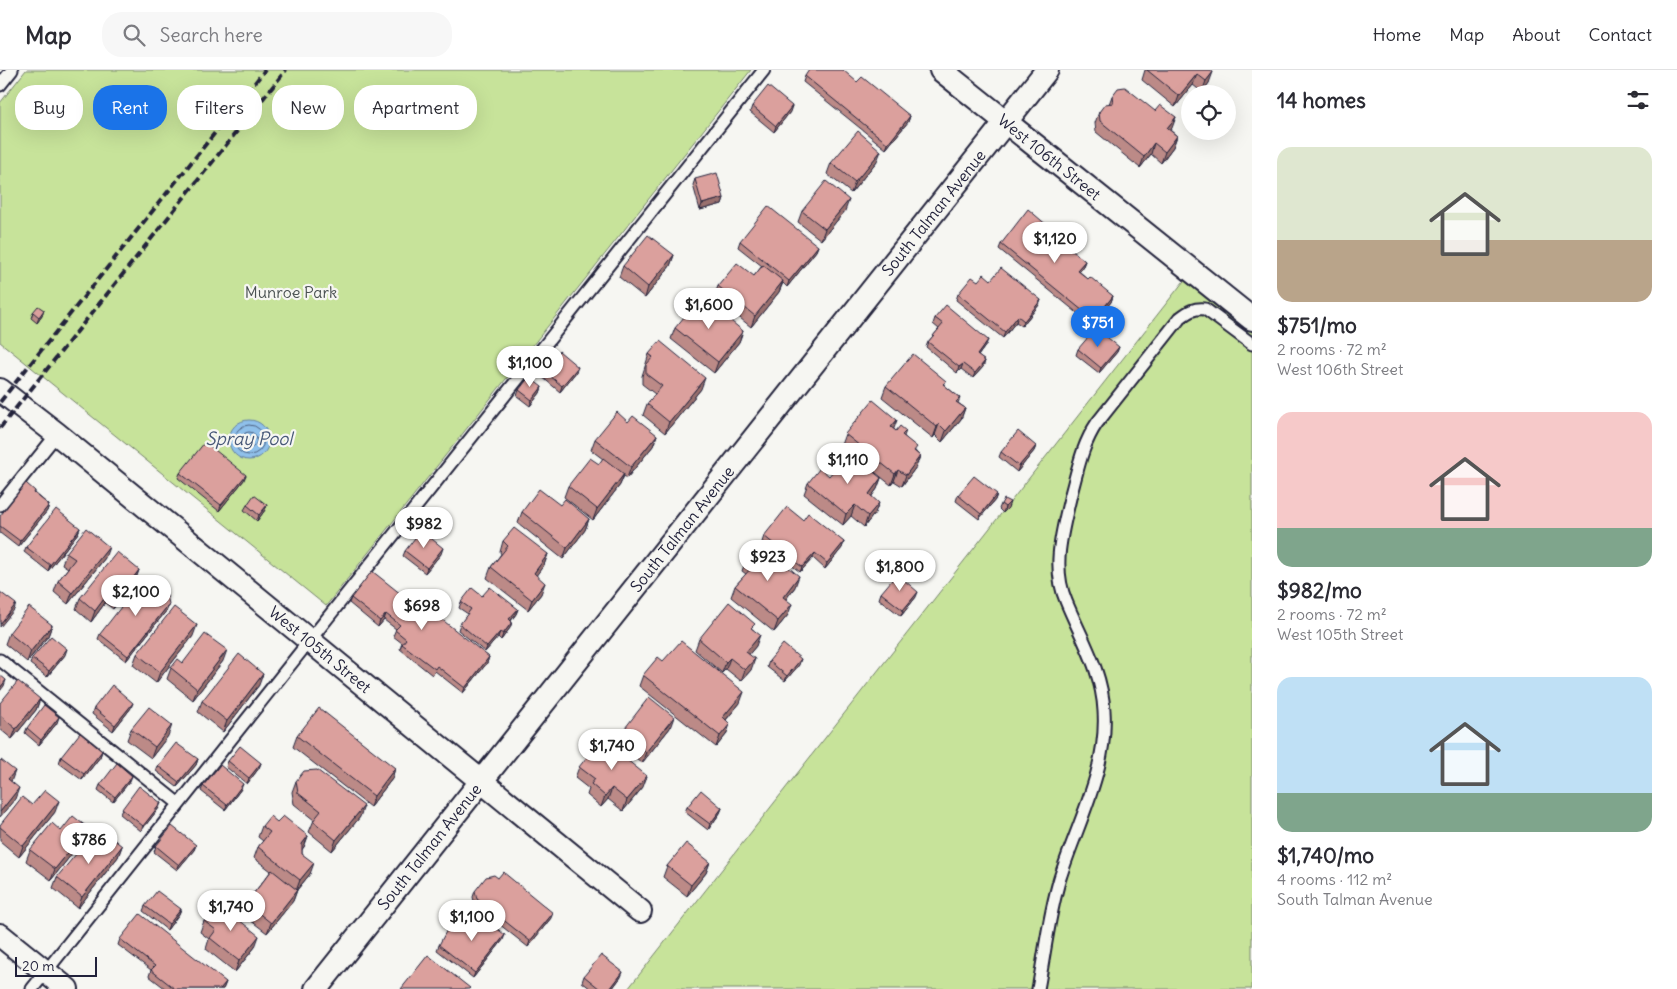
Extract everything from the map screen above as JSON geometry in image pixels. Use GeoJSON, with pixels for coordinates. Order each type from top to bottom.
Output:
{"type":"FeatureCollection","features":[{"type":"Feature","properties":{"kind":"street","name":"West 106th Street"},"geometry":{"type":"LineString","coordinates":[[941,70],[1252,319]]}},
{"type":"Feature","properties":{"kind":"street","name":"South Talman Avenue"},"geometry":{"type":"LineString","coordinates":[[316,989],[1047,70]]}},
{"type":"Feature","properties":{"kind":"street","name":"West 105th Street"},"geometry":{"type":"LineString","coordinates":[[0,390],[57,434],[640,911]]}},
{"type":"Feature","properties":{"kind":"street"},"geometry":{"type":"LineString","coordinates":[[0,934],[39,980],[67,989]]}},
{"type":"Feature","properties":{"kind":"lane"},"geometry":{"type":"LineString","coordinates":[[0,85],[12,70]]}},
{"type":"Feature","properties":{"kind":"lane"},"geometry":{"type":"LineString","coordinates":[[39,980],[764,70]]}},
{"type":"Feature","properties":{"kind":"lane"},"geometry":{"type":"LineString","coordinates":[[1038,989],[1055,896],[1090,793],[1100,759],[1103,734],[1104,712],[1098,676],[1091,656],[1065,600],[1059,572],[1061,538],[1081,454],[1088,437],[1097,423],[1180,318],[1188,312],[1196,308],[1205,309],[1216,315],[1252,344]]}},
{"type":"Feature","properties":{"kind":"lane"},"geometry":{"type":"LineString","coordinates":[[0,504],[57,434]]}},
{"type":"Feature","properties":{"kind":"lane"},"geometry":{"type":"LineString","coordinates":[[0,660],[179,804]]}},
{"type":"Feature","properties":{"kind":"green space","name":"Munroe Park"},"geometry":{"type":"Polygon","coordinates":[[[26,70],[751,70],[326,606],[0,342],[0,103],[26,70]]]}},
{"type":"Feature","properties":{"kind":"green space"},"geometry":{"type":"Polygon","coordinates":[[[1187,277],[1252,329],[1252,989],[628,989],[1187,277]]]}},
{"type":"Feature","properties":{"kind":"water","name":"Spray Pool"},"geometry":{"type":"Polygon","coordinates":[[[249,420],[263,426],[269,440],[263,454],[249,460],[235,454],[229,440],[235,426],[249,420]]]}},
{"type":"Feature","properties":{"kind":"building"},"geometry":{"type":"Polygon","coordinates":[[[809,70],[843,70],[857,82],[862,77],[910,116],[888,144],[805,76],[809,70]]]}},
{"type":"Feature","properties":{"kind":"building"},"geometry":{"type":"Polygon","coordinates":[[[1147,70],[1210,70],[1213,72],[1206,81],[1197,74],[1188,85],[1181,85],[1181,94],[1179,96],[1147,70]]]}},
{"type":"Feature","properties":{"kind":"building"},"geometry":{"type":"Polygon","coordinates":[[[768,86],[792,106],[776,126],[752,106],[768,86]]]}},
{"type":"Feature","properties":{"kind":"building"},"geometry":{"type":"Polygon","coordinates":[[[1125,87],[1155,111],[1160,105],[1176,117],[1167,128],[1177,136],[1165,152],[1154,143],[1144,157],[1100,121],[1099,112],[1105,104],[1113,103],[1112,96],[1118,88],[1125,87]]]}},
{"type":"Feature","properties":{"kind":"building"},"geometry":{"type":"Polygon","coordinates":[[[858,131],[881,151],[855,182],[831,163],[858,131]]]}},
{"type":"Feature","properties":{"kind":"building"},"geometry":{"type":"Polygon","coordinates":[[[717,173],[724,198],[702,204],[695,179],[717,173]]]}},
{"type":"Feature","properties":{"kind":"building"},"geometry":{"type":"Polygon","coordinates":[[[826,181],[849,200],[825,229],[802,211],[826,181]]]}},
{"type":"Feature","properties":{"kind":"building"},"geometry":{"type":"Polygon","coordinates":[[[768,206],[818,246],[789,281],[740,241],[768,206]]]}},
{"type":"Feature","properties":{"kind":"building"},"geometry":{"type":"Polygon","coordinates":[[[1028,209],[1062,238],[1060,241],[1085,261],[1077,270],[1088,279],[1090,277],[1113,296],[1094,320],[1001,244],[1028,209]]]}},
{"type":"Feature","properties":{"kind":"building"},"geometry":{"type":"Polygon","coordinates":[[[648,235],[674,255],[648,287],[623,266],[648,235]]]}},
{"type":"Feature","properties":{"kind":"building"},"geometry":{"type":"Polygon","coordinates":[[[737,263],[754,276],[763,265],[783,281],[755,316],[718,286],[737,263]]]}},
{"type":"Feature","properties":{"kind":"building"},"geometry":{"type":"Polygon","coordinates":[[[1001,268],[1041,300],[1024,321],[1018,316],[1005,332],[958,294],[972,277],[978,281],[984,274],[991,280],[1001,268]]]}},
{"type":"Feature","properties":{"kind":"building"},"geometry":{"type":"Polygon","coordinates":[[[698,300],[712,310],[714,307],[743,331],[718,362],[675,328],[698,300]]]}},
{"type":"Feature","properties":{"kind":"building"},"geometry":{"type":"Polygon","coordinates":[[[946,305],[988,340],[977,355],[985,361],[975,373],[963,364],[959,367],[928,342],[943,324],[935,318],[946,305]]]}},
{"type":"Feature","properties":{"kind":"building"},"geometry":{"type":"Polygon","coordinates":[[[38,306],[44,310],[39,317],[33,312],[38,306]]]}},
{"type":"Feature","properties":{"kind":"building"},"geometry":{"type":"Polygon","coordinates":[[[1096,328],[1119,347],[1101,368],[1078,349],[1096,328]]]}},
{"type":"Feature","properties":{"kind":"building"},"geometry":{"type":"Polygon","coordinates":[[[660,341],[705,378],[669,422],[647,404],[662,386],[646,374],[646,365],[653,357],[649,354],[660,341]]]}},
{"type":"Feature","properties":{"kind":"building"},"geometry":{"type":"Polygon","coordinates":[[[559,351],[578,367],[562,386],[543,370],[559,351]]]}},
{"type":"Feature","properties":{"kind":"building"},"geometry":{"type":"Polygon","coordinates":[[[913,354],[946,381],[943,384],[960,398],[956,402],[965,408],[946,431],[939,424],[937,427],[886,386],[913,354]]]}},
{"type":"Feature","properties":{"kind":"building"},"geometry":{"type":"Polygon","coordinates":[[[529,377],[542,387],[532,400],[519,390],[529,377]]]}},
{"type":"Feature","properties":{"kind":"building"},"geometry":{"type":"Polygon","coordinates":[[[873,400],[897,420],[891,427],[896,431],[900,426],[906,431],[902,435],[917,447],[914,451],[920,456],[906,475],[898,470],[895,474],[845,434],[873,400]]]}},
{"type":"Feature","properties":{"kind":"building"},"geometry":{"type":"Polygon","coordinates":[[[617,412],[628,422],[633,416],[657,435],[631,467],[595,439],[617,412]]]}},
{"type":"Feature","properties":{"kind":"building"},"geometry":{"type":"Polygon","coordinates":[[[1018,431],[1036,446],[1019,466],[1001,452],[1018,431]]]}},
{"type":"Feature","properties":{"kind":"building"},"geometry":{"type":"Polygon","coordinates":[[[205,442],[246,475],[221,505],[180,473],[205,442]]]}},
{"type":"Feature","properties":{"kind":"building"},"geometry":{"type":"Polygon","coordinates":[[[849,452],[881,478],[869,494],[879,503],[868,516],[855,505],[846,514],[808,483],[820,468],[829,476],[849,452]]]}},
{"type":"Feature","properties":{"kind":"building"},"geometry":{"type":"Polygon","coordinates":[[[590,458],[599,464],[603,458],[624,474],[597,509],[568,486],[590,458]]]}},
{"type":"Feature","properties":{"kind":"building"},"geometry":{"type":"Polygon","coordinates":[[[974,476],[997,494],[981,514],[958,495],[974,476]]]}},
{"type":"Feature","properties":{"kind":"building"},"geometry":{"type":"Polygon","coordinates":[[[26,483],[35,491],[34,493],[49,505],[20,541],[0,526],[0,516],[26,483]]]}},
{"type":"Feature","properties":{"kind":"building"},"geometry":{"type":"Polygon","coordinates":[[[539,489],[560,505],[565,499],[589,519],[567,548],[522,512],[539,489]]]}},
{"type":"Feature","properties":{"kind":"building"},"geometry":{"type":"Polygon","coordinates":[[[254,495],[267,505],[259,515],[247,505],[254,495]]]}},
{"type":"Feature","properties":{"kind":"building"},"geometry":{"type":"Polygon","coordinates":[[[1004,499],[1010,502],[1005,507],[1001,504],[1004,499]]]}},
{"type":"Feature","properties":{"kind":"building"},"geometry":{"type":"Polygon","coordinates":[[[787,507],[803,520],[808,513],[844,542],[827,563],[815,553],[802,567],[764,536],[787,507]]]}},
{"type":"Feature","properties":{"kind":"building"},"geometry":{"type":"Polygon","coordinates":[[[56,509],[80,528],[50,565],[26,547],[56,509]]]}},
{"type":"Feature","properties":{"kind":"building"},"geometry":{"type":"Polygon","coordinates":[[[86,528],[109,547],[72,593],[58,581],[75,559],[66,553],[86,528]]]}},
{"type":"Feature","properties":{"kind":"building"},"geometry":{"type":"Polygon","coordinates":[[[514,528],[548,554],[534,573],[545,583],[532,600],[491,567],[508,546],[503,541],[514,528]]]}},
{"type":"Feature","properties":{"kind":"building"},"geometry":{"type":"Polygon","coordinates":[[[421,530],[443,548],[427,568],[405,551],[421,530]]]}},
{"type":"Feature","properties":{"kind":"building"},"geometry":{"type":"Polygon","coordinates":[[[760,544],[799,576],[783,597],[792,604],[778,621],[735,586],[753,566],[746,560],[760,544]]]}},
{"type":"Feature","properties":{"kind":"building"},"geometry":{"type":"Polygon","coordinates":[[[117,552],[139,570],[117,599],[109,592],[95,611],[80,598],[117,552]]]}},
{"type":"Feature","properties":{"kind":"building"},"geometry":{"type":"Polygon","coordinates":[[[372,571],[416,606],[420,602],[489,657],[465,688],[437,666],[435,669],[402,644],[406,639],[395,630],[400,625],[386,614],[380,621],[351,598],[372,571]]]}},
{"type":"Feature","properties":{"kind":"building"},"geometry":{"type":"Polygon","coordinates":[[[897,574],[918,592],[903,610],[881,593],[897,574]]]}},
{"type":"Feature","properties":{"kind":"building"},"geometry":{"type":"Polygon","coordinates":[[[150,582],[167,595],[169,604],[128,656],[100,634],[139,584],[150,582]]]}},
{"type":"Feature","properties":{"kind":"building"},"geometry":{"type":"Polygon","coordinates":[[[490,587],[518,609],[509,619],[512,622],[503,634],[500,632],[487,647],[460,624],[471,609],[461,602],[472,588],[482,596],[490,587]]]}},
{"type":"Feature","properties":{"kind":"building"},"geometry":{"type":"Polygon","coordinates":[[[0,592],[16,604],[0,624],[0,592]]]}},
{"type":"Feature","properties":{"kind":"building"},"geometry":{"type":"Polygon","coordinates":[[[729,602],[755,624],[751,628],[760,635],[746,652],[755,659],[745,670],[730,658],[726,662],[699,639],[729,602]]]}},
{"type":"Feature","properties":{"kind":"building"},"geometry":{"type":"Polygon","coordinates":[[[29,607],[52,625],[31,651],[9,633],[29,607]]]}},
{"type":"Feature","properties":{"kind":"building"},"geometry":{"type":"Polygon","coordinates":[[[174,607],[197,625],[160,672],[137,654],[174,607]]]}},
{"type":"Feature","properties":{"kind":"building"},"geometry":{"type":"Polygon","coordinates":[[[205,634],[227,650],[197,689],[171,668],[178,659],[183,663],[205,634]]]}},
{"type":"Feature","properties":{"kind":"building"},"geometry":{"type":"Polygon","coordinates":[[[51,636],[67,649],[49,671],[32,658],[51,636]]]}},
{"type":"Feature","properties":{"kind":"building"},"geometry":{"type":"Polygon","coordinates":[[[681,641],[744,692],[723,717],[730,724],[720,736],[643,675],[658,657],[663,661],[681,641]]]}},
{"type":"Feature","properties":{"kind":"building"},"geometry":{"type":"Polygon","coordinates":[[[783,644],[801,659],[787,676],[769,661],[783,644]]]}},
{"type":"Feature","properties":{"kind":"building"},"geometry":{"type":"Polygon","coordinates":[[[239,654],[263,674],[227,721],[202,701],[239,654]]]}},
{"type":"Feature","properties":{"kind":"building"},"geometry":{"type":"Polygon","coordinates":[[[0,675],[6,680],[0,688],[0,675]]]}},
{"type":"Feature","properties":{"kind":"building"},"geometry":{"type":"Polygon","coordinates":[[[18,681],[40,699],[16,729],[0,715],[0,703],[18,681]]]}},
{"type":"Feature","properties":{"kind":"building"},"geometry":{"type":"Polygon","coordinates":[[[112,685],[133,703],[115,725],[94,708],[112,685]]]}},
{"type":"Feature","properties":{"kind":"building"},"geometry":{"type":"Polygon","coordinates":[[[649,697],[674,717],[646,752],[622,732],[649,697]]]}},
{"type":"Feature","properties":{"kind":"building"},"geometry":{"type":"Polygon","coordinates":[[[44,705],[59,717],[41,740],[27,728],[44,705]]]}},
{"type":"Feature","properties":{"kind":"building"},"geometry":{"type":"Polygon","coordinates":[[[149,707],[172,725],[155,747],[131,729],[149,707]]]}},
{"type":"Feature","properties":{"kind":"building"},"geometry":{"type":"Polygon","coordinates":[[[319,708],[395,768],[374,796],[297,736],[319,708]]]}},
{"type":"Feature","properties":{"kind":"building"},"geometry":{"type":"Polygon","coordinates":[[[80,733],[102,751],[84,774],[61,757],[80,733]]]}},
{"type":"Feature","properties":{"kind":"building"},"geometry":{"type":"Polygon","coordinates":[[[601,739],[647,776],[627,800],[612,788],[605,796],[591,784],[595,779],[579,767],[601,739]]]}},
{"type":"Feature","properties":{"kind":"building"},"geometry":{"type":"Polygon","coordinates":[[[176,743],[198,759],[179,782],[158,766],[176,743]]]}},
{"type":"Feature","properties":{"kind":"building"},"geometry":{"type":"Polygon","coordinates":[[[240,746],[261,763],[249,778],[228,761],[240,746]]]}},
{"type":"Feature","properties":{"kind":"building"},"geometry":{"type":"Polygon","coordinates":[[[0,761],[15,771],[8,779],[19,788],[0,812],[0,761]]]}},
{"type":"Feature","properties":{"kind":"building"},"geometry":{"type":"Polygon","coordinates":[[[117,763],[132,776],[115,797],[100,785],[117,763]]]}},
{"type":"Feature","properties":{"kind":"building"},"geometry":{"type":"Polygon","coordinates":[[[220,765],[243,784],[227,805],[203,786],[220,765]]]}},
{"type":"Feature","properties":{"kind":"building"},"geometry":{"type":"Polygon","coordinates":[[[317,770],[364,806],[336,840],[313,821],[321,811],[298,793],[296,781],[304,771],[317,770]]]}},
{"type":"Feature","properties":{"kind":"building"},"geometry":{"type":"Polygon","coordinates":[[[139,786],[161,803],[143,826],[122,809],[139,786]]]}},
{"type":"Feature","properties":{"kind":"building"},"geometry":{"type":"Polygon","coordinates":[[[45,790],[59,801],[23,846],[0,825],[22,797],[32,805],[45,790]]]}},
{"type":"Feature","properties":{"kind":"building"},"geometry":{"type":"Polygon","coordinates":[[[701,790],[722,808],[710,824],[687,807],[701,790]]]}},
{"type":"Feature","properties":{"kind":"building"},"geometry":{"type":"Polygon","coordinates":[[[73,816],[88,828],[55,869],[30,850],[52,823],[61,831],[73,816]]]}},
{"type":"Feature","properties":{"kind":"building"},"geometry":{"type":"Polygon","coordinates":[[[270,816],[277,822],[283,816],[308,836],[302,844],[302,854],[314,863],[300,880],[258,847],[270,832],[262,826],[270,816]]]}},
{"type":"Feature","properties":{"kind":"building"},"geometry":{"type":"Polygon","coordinates":[[[172,826],[196,845],[179,865],[156,846],[172,826]]]}},
{"type":"Feature","properties":{"kind":"building"},"geometry":{"type":"Polygon","coordinates":[[[108,835],[122,846],[82,897],[57,877],[87,841],[97,849],[108,835]]]}},
{"type":"Feature","properties":{"kind":"building"},"geometry":{"type":"Polygon","coordinates":[[[686,843],[710,862],[691,885],[667,866],[686,843]]]}},
{"type":"Feature","properties":{"kind":"building"},"geometry":{"type":"Polygon","coordinates":[[[272,870],[297,890],[271,923],[246,903],[272,870]]]}},
{"type":"Feature","properties":{"kind":"building"},"geometry":{"type":"Polygon","coordinates":[[[503,872],[553,913],[530,941],[477,899],[475,891],[486,877],[494,875],[498,878],[503,872]]]}},
{"type":"Feature","properties":{"kind":"building"},"geometry":{"type":"Polygon","coordinates":[[[157,891],[181,909],[169,924],[145,906],[157,891]]]}},
{"type":"Feature","properties":{"kind":"building"},"geometry":{"type":"Polygon","coordinates":[[[218,903],[259,936],[239,961],[210,938],[216,930],[204,921],[218,903]]]}},
{"type":"Feature","properties":{"kind":"building"},"geometry":{"type":"Polygon","coordinates":[[[478,913],[505,935],[475,973],[439,945],[450,924],[455,929],[459,924],[469,925],[478,913]]]}},
{"type":"Feature","properties":{"kind":"building"},"geometry":{"type":"Polygon","coordinates":[[[140,914],[226,982],[220,989],[175,989],[151,970],[155,966],[120,939],[140,914]]]}},
{"type":"Feature","properties":{"kind":"building"},"geometry":{"type":"Polygon","coordinates":[[[428,955],[470,988],[401,989],[428,955]]]}},
{"type":"Feature","properties":{"kind":"building"},"geometry":{"type":"Polygon","coordinates":[[[601,955],[623,972],[610,989],[600,989],[584,976],[601,955]]]}},
{"type":"Feature","properties":{"kind":"railway"},"geometry":{"type":"LineString","coordinates":[[0,402],[265,70]]}},
{"type":"Feature","properties":{"kind":"railway"},"geometry":{"type":"LineString","coordinates":[[0,428],[286,70]]}}]}
